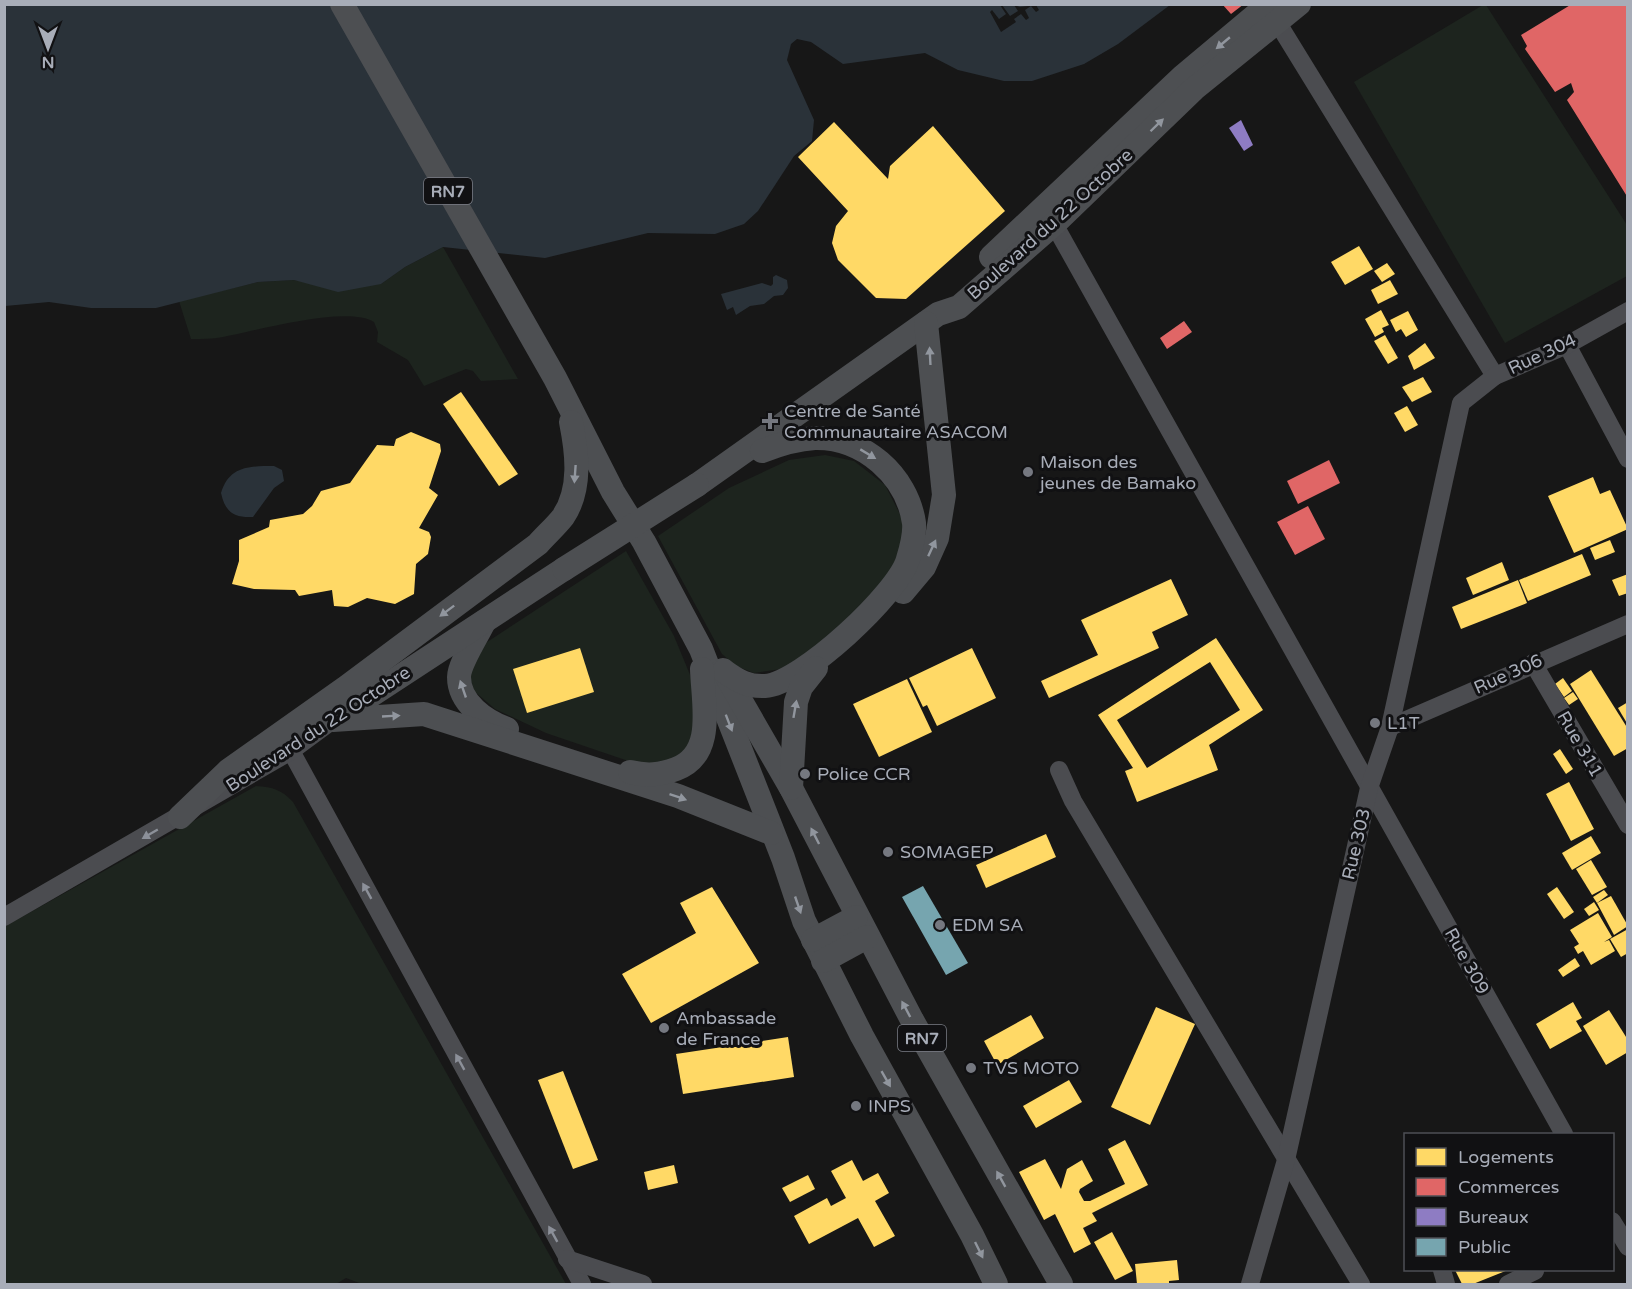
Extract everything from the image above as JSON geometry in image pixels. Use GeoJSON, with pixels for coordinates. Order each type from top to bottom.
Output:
{"type":"FeatureCollection","features":[{"type":"Feature","properties":{"kind":"main road","name":"RN7"},"geometry":{"type":"LineString","coordinates":[[342,4],[559,387],[701,649],[723,670],[791,788],[862,927],[1061,1284]]}},
{"type":"Feature","properties":{"kind":"main road","name":"Boulevard du 22 Octobre"},"geometry":{"type":"LineString","coordinates":[[333,720],[697,485],[932,319],[959,307],[1054,224],[1194,89],[1271,10],[1299,4]]}},
{"type":"Feature","properties":{"kind":"main road"},"geometry":{"type":"LineString","coordinates":[[791,788],[793,720],[801,687],[816,668],[856,638],[895,602],[924,567],[937,538],[944,495],[932,319],[950,295],[1182,77],[1271,10]]}},
{"type":"Feature","properties":{"kind":"main road"},"geometry":{"type":"LineString","coordinates":[[180,817],[229,770],[345,688],[538,544],[563,517],[573,498],[577,472],[571,424],[559,387]]}},
{"type":"Feature","properties":{"kind":"main road"},"geometry":{"type":"LineString","coordinates":[[697,485],[761,452],[790,441],[817,438],[844,442],[870,453],[889,469],[906,497],[914,524],[908,561],[890,590],[851,631],[794,677],[767,687],[744,685],[723,670]]}},
{"type":"Feature","properties":{"kind":"main road"},"geometry":{"type":"LineString","coordinates":[[484,622],[459,676],[463,695],[477,713],[499,726],[619,770],[645,776],[662,775],[690,764],[698,753],[704,724],[701,649]]}},
{"type":"Feature","properties":{"kind":"main road"},"geometry":{"type":"LineString","coordinates":[[701,649],[818,951],[996,1284]]}},
{"type":"Feature","properties":{"kind":"main road"},"geometry":{"type":"LineString","coordinates":[[333,720],[424,714],[678,796],[771,833]]}},
{"type":"Feature","properties":{"kind":"main road"},"geometry":{"type":"LineString","coordinates":[[818,951],[862,927]]}},
{"type":"Feature","properties":{"kind":"street"},"geometry":{"type":"LineString","coordinates":[[1271,10],[1495,376]]}},
{"type":"Feature","properties":{"kind":"street","name":"Rue 309"},"geometry":{"type":"LineString","coordinates":[[1054,224],[1563,1133]]}},
{"type":"Feature","properties":{"kind":"street","name":"Rue 304"},"geometry":{"type":"LineString","coordinates":[[1461,403],[1495,376],[1567,345],[1628,311]]}},
{"type":"Feature","properties":{"kind":"street"},"geometry":{"type":"LineString","coordinates":[[1567,345],[1628,459]]}},
{"type":"Feature","properties":{"kind":"street","name":"Rue 303"},"geometry":{"type":"LineString","coordinates":[[1252,1279],[1286,1160],[1369,788],[1390,727],[1461,403]]}},
{"type":"Feature","properties":{"kind":"street","name":"Rue 306"},"geometry":{"type":"LineString","coordinates":[[1390,727],[1533,663],[1628,624]]}},
{"type":"Feature","properties":{"kind":"street","name":"Rue 311"},"geometry":{"type":"LineString","coordinates":[[1533,663],[1628,825]]}},
{"type":"Feature","properties":{"kind":"street","name":"Boulevard du 22 Octobre"},"geometry":{"type":"LineString","coordinates":[[4,917],[291,752],[333,720]]}},
{"type":"Feature","properties":{"kind":"street"},"geometry":{"type":"LineString","coordinates":[[291,752],[582,1284]]}},
{"type":"Feature","properties":{"kind":"street"},"geometry":{"type":"LineString","coordinates":[[1059,770],[1073,801],[1361,1284]]}},
{"type":"Feature","properties":{"kind":"street"},"geometry":{"type":"LineString","coordinates":[[1614,1224],[1628,1247]]}},
{"type":"Feature","properties":{"kind":"street"},"geometry":{"type":"LineString","coordinates":[[567,1259],[643,1284]]}},
{"type":"Feature","properties":{"kind":"street"},"geometry":{"type":"LineString","coordinates":[[1508,1284],[1535,1271]]}},
{"type":"Feature","properties":{"kind":"street"},"geometry":{"type":"LineString","coordinates":[[1236,1284],[1252,1279]]}},
{"type":"Feature","properties":{"kind":"shaded area"},"geometry":{"type":"Polygon","coordinates":[[[5,5],[1170,5],[1118,44],[1084,64],[1032,81],[1004,81],[958,70],[925,53],[843,64],[811,42],[797,39],[791,44],[787,60],[814,120],[812,141],[794,156],[758,211],[744,224],[715,234],[648,233],[545,258],[443,247],[405,267],[381,284],[338,292],[294,280],[258,282],[156,308],[91,308],[49,302],[5,306],[5,5]]]}},
{"type":"Feature","properties":{"kind":"shaded area"},"geometry":{"type":"Polygon","coordinates":[[[1486,5],[1627,225],[1627,276],[1505,343],[1354,82],[1486,5]]]}},
{"type":"Feature","properties":{"kind":"shaded area"},"geometry":{"type":"Polygon","coordinates":[[[443,247],[518,379],[481,381],[473,371],[466,369],[424,386],[408,360],[377,342],[378,332],[374,322],[361,318],[343,316],[323,318],[219,338],[191,339],[179,301],[258,282],[294,280],[315,284],[381,284],[405,267],[443,247]]]}},
{"type":"Feature","properties":{"kind":"shaded area"},"geometry":{"type":"Polygon","coordinates":[[[776,275],[787,280],[788,288],[783,295],[774,296],[764,304],[750,306],[736,315],[733,307],[727,310],[721,294],[762,283],[771,286],[773,277],[776,275]]]}},
{"type":"Feature","properties":{"kind":"shaded area"},"geometry":{"type":"Polygon","coordinates":[[[825,455],[854,461],[885,485],[904,522],[899,561],[845,625],[789,668],[754,673],[736,666],[722,654],[658,536],[729,488],[789,460],[825,455]]]}},
{"type":"Feature","properties":{"kind":"shaded area"},"geometry":{"type":"Polygon","coordinates":[[[274,466],[282,470],[284,481],[274,488],[253,517],[236,515],[228,509],[221,493],[229,477],[248,467],[274,466]]]}},
{"type":"Feature","properties":{"kind":"shaded area"},"geometry":{"type":"Polygon","coordinates":[[[626,551],[674,636],[693,682],[694,743],[683,760],[643,766],[546,733],[495,709],[474,691],[469,674],[478,648],[626,551]]]}},
{"type":"Feature","properties":{"kind":"shaded area"},"geometry":{"type":"Polygon","coordinates":[[[256,786],[277,790],[293,802],[566,1284],[362,1284],[346,1278],[336,1284],[5,1284],[4,927],[256,786]]]}},
{"type":"Feature","properties":{"kind":"pier"},"geometry":{"type":"Polygon","coordinates":[[[1000,5],[1010,16],[1018,11],[1014,5],[1020,7],[1036,5],[1039,10],[1036,12],[1031,6],[1025,10],[1029,18],[1026,20],[1021,14],[1014,19],[1016,22],[1001,32],[990,12],[992,10],[999,19],[1006,14],[1000,5]]]}},
{"type":"Feature","properties":{"kind":"building: Logements"},"geometry":{"type":"Polygon","coordinates":[[[834,122],[888,179],[890,166],[933,126],[1005,211],[906,299],[876,298],[838,260],[832,243],[836,226],[848,211],[798,157],[834,122]]]}},
{"type":"Feature","properties":{"kind":"building: Logements"},"geometry":{"type":"Polygon","coordinates":[[[1359,246],[1373,269],[1345,285],[1331,262],[1359,246]]]}},
{"type":"Feature","properties":{"kind":"building: Logements"},"geometry":{"type":"Polygon","coordinates":[[[1387,263],[1395,274],[1382,282],[1374,271],[1387,263]]]}},
{"type":"Feature","properties":{"kind":"building: Logements"},"geometry":{"type":"Polygon","coordinates":[[[1390,280],[1398,294],[1378,304],[1371,290],[1390,280]]]}},
{"type":"Feature","properties":{"kind":"building: Logements"},"geometry":{"type":"Polygon","coordinates":[[[1381,310],[1389,325],[1382,328],[1384,332],[1375,337],[1365,319],[1381,310]]]}},
{"type":"Feature","properties":{"kind":"building: Logements"},"geometry":{"type":"Polygon","coordinates":[[[1408,311],[1418,330],[1406,337],[1401,329],[1396,332],[1390,320],[1408,311]]]}},
{"type":"Feature","properties":{"kind":"building: Logements"},"geometry":{"type":"Polygon","coordinates":[[[1385,335],[1398,358],[1388,364],[1374,341],[1385,335]]]}},
{"type":"Feature","properties":{"kind":"building: Logements"},"geometry":{"type":"Polygon","coordinates":[[[1425,343],[1435,358],[1414,370],[1408,356],[1425,343]]]}},
{"type":"Feature","properties":{"kind":"building: Logements"},"geometry":{"type":"Polygon","coordinates":[[[1423,377],[1432,392],[1412,402],[1402,387],[1423,377]]]}},
{"type":"Feature","properties":{"kind":"building: Logements"},"geometry":{"type":"Polygon","coordinates":[[[461,392],[518,474],[499,486],[443,404],[461,392]]]}},
{"type":"Feature","properties":{"kind":"building: Logements"},"geometry":{"type":"Polygon","coordinates":[[[1407,406],[1418,425],[1405,432],[1394,413],[1407,406]]]}},
{"type":"Feature","properties":{"kind":"building: Logements"},"geometry":{"type":"Polygon","coordinates":[[[411,432],[440,444],[441,451],[429,488],[438,495],[419,528],[429,532],[431,537],[428,554],[416,564],[414,594],[395,604],[367,598],[348,607],[334,606],[332,590],[299,596],[295,590],[254,589],[232,584],[239,561],[239,540],[269,527],[270,520],[303,514],[312,506],[321,491],[350,483],[377,445],[394,446],[396,439],[411,432]]]}},
{"type":"Feature","properties":{"kind":"building: Logements"},"geometry":{"type":"Polygon","coordinates":[[[1593,477],[1600,494],[1610,490],[1628,529],[1574,553],[1548,496],[1593,477]]]}},
{"type":"Feature","properties":{"kind":"building: Logements"},"geometry":{"type":"Polygon","coordinates":[[[1610,540],[1615,552],[1595,560],[1590,548],[1610,540]]]}},
{"type":"Feature","properties":{"kind":"building: Logements"},"geometry":{"type":"Polygon","coordinates":[[[1582,554],[1591,575],[1528,601],[1519,580],[1582,554]]]}},
{"type":"Feature","properties":{"kind":"building: Logements"},"geometry":{"type":"Polygon","coordinates":[[[1502,562],[1509,580],[1473,595],[1466,578],[1502,562]]]}},
{"type":"Feature","properties":{"kind":"building: Logements"},"geometry":{"type":"Polygon","coordinates":[[[1628,574],[1628,593],[1619,596],[1612,580],[1628,574]]]}},
{"type":"Feature","properties":{"kind":"building: Logements"},"geometry":{"type":"Polygon","coordinates":[[[1171,579],[1188,615],[1152,632],[1159,648],[1049,698],[1041,681],[1098,655],[1081,620],[1171,579]]]}},
{"type":"Feature","properties":{"kind":"building: Logements"},"geometry":{"type":"Polygon","coordinates":[[[1518,580],[1527,603],[1461,629],[1452,607],[1518,580]]]}},
{"type":"Feature","properties":{"kind":"building: Logements"},"geometry":{"type":"Polygon","coordinates":[[[1216,638],[1263,710],[1209,745],[1218,770],[1137,802],[1125,771],[1133,768],[1098,715],[1216,638]],[[1210,662],[1117,720],[1147,768],[1240,710],[1210,662]]]}},
{"type":"Feature","properties":{"kind":"building: Logements"},"geometry":{"type":"Polygon","coordinates":[[[580,648],[594,692],[527,713],[513,669],[580,648]]]}},
{"type":"Feature","properties":{"kind":"building: Logements"},"geometry":{"type":"Polygon","coordinates":[[[972,648],[996,698],[937,726],[927,705],[923,707],[909,678],[972,648]]]}},
{"type":"Feature","properties":{"kind":"building: Logements"},"geometry":{"type":"Polygon","coordinates":[[[1591,670],[1628,729],[1628,748],[1614,756],[1570,684],[1591,670]]]}},
{"type":"Feature","properties":{"kind":"building: Logements"},"geometry":{"type":"Polygon","coordinates":[[[1563,678],[1572,691],[1564,697],[1555,684],[1563,678]]]}},
{"type":"Feature","properties":{"kind":"building: Logements"},"geometry":{"type":"Polygon","coordinates":[[[907,679],[932,732],[879,757],[853,704],[907,679]]]}},
{"type":"Feature","properties":{"kind":"building: Logements"},"geometry":{"type":"Polygon","coordinates":[[[1573,692],[1578,699],[1569,705],[1564,698],[1573,692]]]}},
{"type":"Feature","properties":{"kind":"building: Logements"},"geometry":{"type":"Polygon","coordinates":[[[1628,702],[1628,725],[1618,708],[1628,702]]]}},
{"type":"Feature","properties":{"kind":"building: Logements"},"geometry":{"type":"Polygon","coordinates":[[[1560,749],[1573,769],[1566,774],[1553,754],[1560,749]]]}},
{"type":"Feature","properties":{"kind":"building: Logements"},"geometry":{"type":"Polygon","coordinates":[[[1569,782],[1594,829],[1571,841],[1546,794],[1569,782]]]}},
{"type":"Feature","properties":{"kind":"building: Logements"},"geometry":{"type":"Polygon","coordinates":[[[1046,834],[1056,857],[986,888],[976,865],[1046,834]]]}},
{"type":"Feature","properties":{"kind":"building: Logements"},"geometry":{"type":"Polygon","coordinates":[[[1591,836],[1601,853],[1572,870],[1562,853],[1591,836]]]}},
{"type":"Feature","properties":{"kind":"building: Logements"},"geometry":{"type":"Polygon","coordinates":[[[1591,860],[1607,887],[1592,895],[1576,869],[1591,860]]]}},
{"type":"Feature","properties":{"kind":"building: Logements"},"geometry":{"type":"Polygon","coordinates":[[[712,887],[759,963],[651,1023],[622,974],[696,933],[680,903],[712,887]]]}},
{"type":"Feature","properties":{"kind":"building: Logements"},"geometry":{"type":"Polygon","coordinates":[[[1557,887],[1574,912],[1564,919],[1547,894],[1557,887]]]}},
{"type":"Feature","properties":{"kind":"building: Logements"},"geometry":{"type":"Polygon","coordinates":[[[1604,890],[1608,895],[1597,903],[1593,897],[1604,890]]]}},
{"type":"Feature","properties":{"kind":"building: Logements"},"geometry":{"type":"Polygon","coordinates":[[[1611,896],[1628,926],[1614,935],[1597,903],[1611,896]]]}},
{"type":"Feature","properties":{"kind":"building: Logements"},"geometry":{"type":"Polygon","coordinates":[[[1594,902],[1599,910],[1589,916],[1584,909],[1594,902]]]}},
{"type":"Feature","properties":{"kind":"building: Logements"},"geometry":{"type":"Polygon","coordinates":[[[1598,913],[1612,937],[1604,942],[1609,940],[1615,951],[1591,965],[1583,951],[1578,954],[1574,947],[1579,944],[1570,930],[1598,913]]]}},
{"type":"Feature","properties":{"kind":"building: Logements"},"geometry":{"type":"Polygon","coordinates":[[[1628,929],[1628,953],[1621,957],[1610,939],[1628,929]]]}},
{"type":"Feature","properties":{"kind":"building: Logements"},"geometry":{"type":"Polygon","coordinates":[[[1575,958],[1580,966],[1563,977],[1558,970],[1575,958]]]}},
{"type":"Feature","properties":{"kind":"building: Logements"},"geometry":{"type":"Polygon","coordinates":[[[1573,1002],[1582,1018],[1576,1021],[1582,1031],[1550,1049],[1536,1024],[1573,1002]]]}},
{"type":"Feature","properties":{"kind":"building: Logements"},"geometry":{"type":"Polygon","coordinates":[[[1156,1007],[1195,1024],[1150,1125],[1111,1107],[1156,1007]]]}},
{"type":"Feature","properties":{"kind":"building: Logements"},"geometry":{"type":"Polygon","coordinates":[[[1609,1010],[1628,1040],[1628,1052],[1606,1065],[1583,1026],[1609,1010]]]}},
{"type":"Feature","properties":{"kind":"building: Logements"},"geometry":{"type":"Polygon","coordinates":[[[1031,1015],[1044,1038],[997,1065],[984,1041],[1031,1015]]]}},
{"type":"Feature","properties":{"kind":"building: Logements"},"geometry":{"type":"Polygon","coordinates":[[[788,1037],[794,1077],[683,1094],[676,1054],[788,1037]]]}},
{"type":"Feature","properties":{"kind":"building: Logements"},"geometry":{"type":"Polygon","coordinates":[[[563,1071],[598,1160],[573,1169],[538,1080],[563,1071]]]}},
{"type":"Feature","properties":{"kind":"building: Logements"},"geometry":{"type":"Polygon","coordinates":[[[1069,1080],[1082,1102],[1036,1128],[1023,1106],[1069,1080]]]}},
{"type":"Feature","properties":{"kind":"building: Logements"},"geometry":{"type":"Polygon","coordinates":[[[1125,1140],[1148,1185],[1092,1213],[1097,1221],[1083,1228],[1091,1244],[1074,1253],[1055,1214],[1044,1220],[1019,1172],[1045,1159],[1061,1189],[1067,1169],[1082,1160],[1093,1181],[1079,1192],[1084,1201],[1090,1201],[1125,1184],[1108,1149],[1125,1140]]]}},
{"type":"Feature","properties":{"kind":"building: Logements"},"geometry":{"type":"Polygon","coordinates":[[[852,1160],[863,1181],[878,1173],[889,1193],[875,1201],[895,1236],[874,1247],[858,1218],[809,1244],[794,1216],[827,1198],[831,1206],[846,1198],[831,1171],[852,1160]]]}},
{"type":"Feature","properties":{"kind":"building: Logements"},"geometry":{"type":"Polygon","coordinates":[[[674,1165],[678,1183],[648,1190],[644,1172],[674,1165]]]}},
{"type":"Feature","properties":{"kind":"building: Logements"},"geometry":{"type":"Polygon","coordinates":[[[808,1175],[815,1189],[790,1202],[782,1188],[808,1175]]]}},
{"type":"Feature","properties":{"kind":"building: Logements"},"geometry":{"type":"Polygon","coordinates":[[[1112,1232],[1133,1271],[1115,1280],[1094,1242],[1112,1232]]]}},
{"type":"Feature","properties":{"kind":"building: Logements"},"geometry":{"type":"Polygon","coordinates":[[[1177,1260],[1179,1280],[1169,1281],[1169,1284],[1137,1284],[1135,1264],[1177,1260]]]}},
{"type":"Feature","properties":{"kind":"building: Logements"},"geometry":{"type":"Polygon","coordinates":[[[1456,1271],[1506,1271],[1473,1284],[1462,1284],[1456,1271]]]}},
{"type":"Feature","properties":{"kind":"building: Commerces"},"geometry":{"type":"Polygon","coordinates":[[[1222,4],[1244,4],[1231,14],[1222,4]]]}},
{"type":"Feature","properties":{"kind":"building: Commerces"},"geometry":{"type":"Polygon","coordinates":[[[1572,4],[1628,4],[1628,198],[1567,100],[1574,92],[1571,83],[1555,92],[1525,49],[1527,46],[1521,35],[1572,4]]]}},
{"type":"Feature","properties":{"kind":"building: Commerces"},"geometry":{"type":"Polygon","coordinates":[[[1184,321],[1192,332],[1167,349],[1160,338],[1184,321]]]}},
{"type":"Feature","properties":{"kind":"building: Commerces"},"geometry":{"type":"Polygon","coordinates":[[[1329,460],[1340,483],[1298,504],[1287,481],[1329,460]]]}},
{"type":"Feature","properties":{"kind":"building: Commerces"},"geometry":{"type":"Polygon","coordinates":[[[1308,506],[1325,539],[1295,555],[1277,522],[1308,506]]]}},
{"type":"Feature","properties":{"kind":"building: Bureaux"},"geometry":{"type":"Polygon","coordinates":[[[1241,120],[1253,145],[1244,151],[1229,128],[1241,120]]]}},
{"type":"Feature","properties":{"kind":"building: Public"},"geometry":{"type":"Polygon","coordinates":[[[923,886],[968,963],[946,975],[902,897],[923,886]]]}},
{"type":"Feature","properties":{"kind":"place","name":"Centre de Santé Communautaire ASACOM"},"geometry":{"type":"Point","coordinates":[770,421]}},
{"type":"Feature","properties":{"kind":"place","name":"Maison des jeunes de Bamako"},"geometry":{"type":"Point","coordinates":[1028,472]}},
{"type":"Feature","properties":{"kind":"place","name":"L1T"},"geometry":{"type":"Point","coordinates":[1375,723]}},
{"type":"Feature","properties":{"kind":"place","name":"Police CCR"},"geometry":{"type":"Point","coordinates":[805,774]}},
{"type":"Feature","properties":{"kind":"place","name":"SOMAGEP"},"geometry":{"type":"Point","coordinates":[888,852]}},
{"type":"Feature","properties":{"kind":"place","name":"EDM SA"},"geometry":{"type":"Point","coordinates":[940,925]}},
{"type":"Feature","properties":{"kind":"place","name":"Ambassade de France"},"geometry":{"type":"Point","coordinates":[664,1028]}},
{"type":"Feature","properties":{"kind":"place","name":"TVS MOTO"},"geometry":{"type":"Point","coordinates":[971,1068]}},
{"type":"Feature","properties":{"kind":"place","name":"INPS"},"geometry":{"type":"Point","coordinates":[856,1106]}}]}
